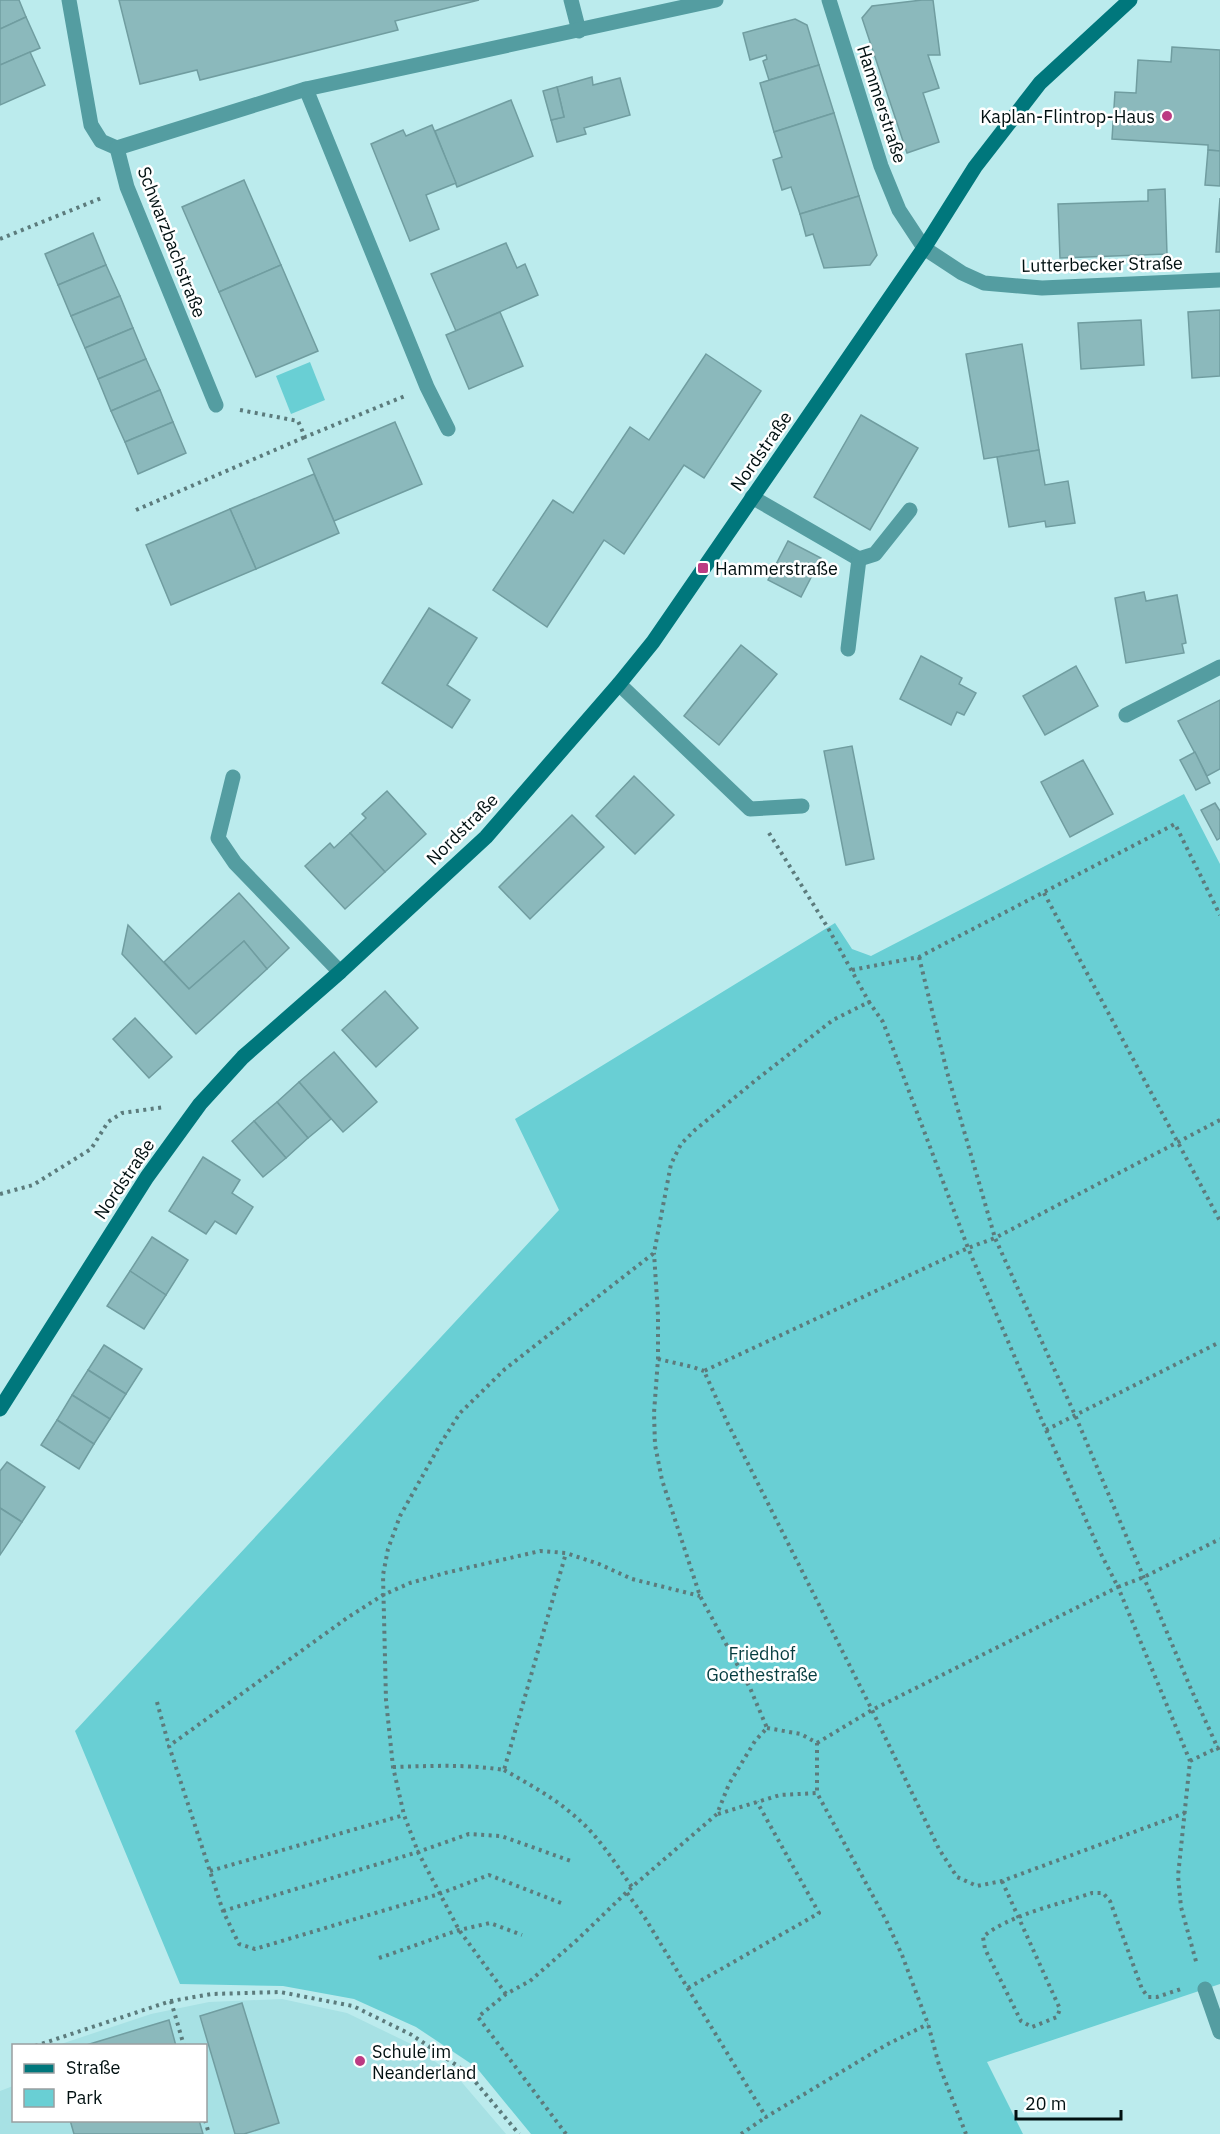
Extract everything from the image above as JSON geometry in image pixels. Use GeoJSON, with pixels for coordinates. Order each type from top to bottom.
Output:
{"type":"FeatureCollection","features":[{"type":"Feature","properties":{"kind":"main road"},"geometry":{"type":"LineString","coordinates":[[924,248],[975,167],[1040,83],[1130,0]]}},
{"type":"Feature","properties":{"kind":"main road","name":"Nordstraße"},"geometry":{"type":"LineString","coordinates":[[0,1409],[147,1177],[200,1104],[243,1057],[340,972],[486,837],[619,684],[653,642],[924,248]]}},
{"type":"Feature","properties":{"kind":"street"},"geometry":{"type":"LineString","coordinates":[[69,0],[91,125],[101,141],[117,148]]}},
{"type":"Feature","properties":{"kind":"street"},"geometry":{"type":"LineString","coordinates":[[571,0],[579,31]]}},
{"type":"Feature","properties":{"kind":"street","name":"Schwarzbachstraße"},"geometry":{"type":"LineString","coordinates":[[216,405],[126,188],[117,148],[306,89],[716,0]]}},
{"type":"Feature","properties":{"kind":"street","name":"Hammerstraße"},"geometry":{"type":"LineString","coordinates":[[829,0],[881,166],[899,210],[924,248]]}},
{"type":"Feature","properties":{"kind":"street"},"geometry":{"type":"LineString","coordinates":[[306,89],[427,387],[448,429]]}},
{"type":"Feature","properties":{"kind":"street","name":"Lutterbecker Straße"},"geometry":{"type":"LineString","coordinates":[[924,248],[962,273],[984,283],[1042,288],[1220,280]]}},
{"type":"Feature","properties":{"kind":"street"},"geometry":{"type":"LineString","coordinates":[[752,497],[859,559],[873,556],[910,510]]}},
{"type":"Feature","properties":{"kind":"street"},"geometry":{"type":"LineString","coordinates":[[848,649],[859,559]]}},
{"type":"Feature","properties":{"kind":"street"},"geometry":{"type":"LineString","coordinates":[[1126,715],[1220,667]]}},
{"type":"Feature","properties":{"kind":"street"},"geometry":{"type":"LineString","coordinates":[[619,684],[750,809],[802,806]]}},
{"type":"Feature","properties":{"kind":"street"},"geometry":{"type":"LineString","coordinates":[[233,777],[218,838],[235,863],[340,972]]}},
{"type":"Feature","properties":{"kind":"street"},"geometry":{"type":"LineString","coordinates":[[1204,1986],[1220,2032]]}},
{"type":"Feature","properties":{"kind":"path"},"geometry":{"type":"LineString","coordinates":[[0,239],[126,188]]}},
{"type":"Feature","properties":{"kind":"path"},"geometry":{"type":"LineString","coordinates":[[136,510],[427,387]]}},
{"type":"Feature","properties":{"kind":"path"},"geometry":{"type":"LineString","coordinates":[[216,405],[298,421],[305,437]]}},
{"type":"Feature","properties":{"kind":"path"},"geometry":{"type":"LineString","coordinates":[[750,809],[762,822],[883,1022],[968,1248],[1046,1430],[1118,1587],[1190,1761],[1178,1876],[1180,1908],[1204,1986],[1157,1997],[1148,1996],[1142,1989],[1110,1901],[1103,1893],[1092,1893],[1018,1918],[990,1930],[983,1937],[985,1949],[1021,2021],[1032,2027],[1057,2017],[1060,2009],[1018,1918],[1002,1881]]}},
{"type":"Feature","properties":{"kind":"path"},"geometry":{"type":"LineString","coordinates":[[852,970],[919,957],[1175,824],[1220,915]]}},
{"type":"Feature","properties":{"kind":"path"},"geometry":{"type":"LineString","coordinates":[[1044,893],[1220,1221]]}},
{"type":"Feature","properties":{"kind":"path"},"geometry":{"type":"LineString","coordinates":[[919,957],[947,1072],[995,1238],[1075,1415],[1219,1749],[1190,1761]]}},
{"type":"Feature","properties":{"kind":"path"},"geometry":{"type":"LineString","coordinates":[[767,1728],[750,1688],[700,1596],[662,1480],[656,1445],[654,1413],[658,1315],[654,1253],[669,1172],[681,1144],[756,1080],[833,1020],[869,1002]]}},
{"type":"Feature","properties":{"kind":"path"},"geometry":{"type":"LineString","coordinates":[[0,1194],[33,1185],[91,1149],[108,1122],[122,1113],[200,1104]]}},
{"type":"Feature","properties":{"kind":"path"},"geometry":{"type":"LineString","coordinates":[[704,1371],[968,1248],[995,1238],[1220,1120]]}},
{"type":"Feature","properties":{"kind":"path"},"geometry":{"type":"LineString","coordinates":[[506,1994],[459,1930],[418,1852],[404,1815],[393,1767],[386,1700],[383,1575],[388,1549],[400,1516],[460,1413],[505,1369],[654,1253]]}},
{"type":"Feature","properties":{"kind":"path"},"geometry":{"type":"LineString","coordinates":[[1046,1430],[1220,1342]]}},
{"type":"Feature","properties":{"kind":"path"},"geometry":{"type":"LineString","coordinates":[[658,1359],[693,1366],[704,1371],[939,1849],[957,1877],[977,1886],[1002,1881],[1185,1813]]}},
{"type":"Feature","properties":{"kind":"path"},"geometry":{"type":"LineString","coordinates":[[817,1743],[872,1710],[1118,1587],[1144,1577],[1220,1539]]}},
{"type":"Feature","properties":{"kind":"path"},"geometry":{"type":"LineString","coordinates":[[170,1746],[347,1618],[383,1595],[410,1583],[455,1570],[540,1551],[566,1553],[599,1564],[632,1579],[700,1596]]}},
{"type":"Feature","properties":{"kind":"path"},"geometry":{"type":"LineString","coordinates":[[504,1770],[566,1553]]}},
{"type":"Feature","properties":{"kind":"path"},"geometry":{"type":"LineString","coordinates":[[157,1702],[223,1911],[239,1944],[255,1949],[439,1894],[489,1875],[561,1903]]}},
{"type":"Feature","properties":{"kind":"path"},"geometry":{"type":"LineString","coordinates":[[767,1728],[801,1734],[817,1743]]}},
{"type":"Feature","properties":{"kind":"path"},"geometry":{"type":"LineString","coordinates":[[717,1814],[729,1784],[755,1741],[767,1728]]}},
{"type":"Feature","properties":{"kind":"path"},"geometry":{"type":"LineString","coordinates":[[817,1743],[817,1792],[886,1920],[928,2024],[939,2065],[966,2134]]}},
{"type":"Feature","properties":{"kind":"path"},"geometry":{"type":"LineString","coordinates":[[393,1767],[437,1765],[504,1770],[578,1818],[600,1842],[632,1887]]}},
{"type":"Feature","properties":{"kind":"path"},"geometry":{"type":"LineString","coordinates":[[566,2134],[478,2017],[506,1994],[530,1981],[632,1887],[717,1814],[780,1795],[817,1792]]}},
{"type":"Feature","properties":{"kind":"path"},"geometry":{"type":"LineString","coordinates":[[688,1988],[819,1913],[757,1802]]}},
{"type":"Feature","properties":{"kind":"path"},"geometry":{"type":"LineString","coordinates":[[210,1871],[404,1815]]}},
{"type":"Feature","properties":{"kind":"path"},"geometry":{"type":"LineString","coordinates":[[223,1911],[418,1852],[469,1834],[501,1836],[571,1861]]}},
{"type":"Feature","properties":{"kind":"path"},"geometry":{"type":"LineString","coordinates":[[627,1893],[766,2117]]}},
{"type":"Feature","properties":{"kind":"path"},"geometry":{"type":"LineString","coordinates":[[379,1958],[459,1930],[490,1923],[522,1935]]}},
{"type":"Feature","properties":{"kind":"path"},"geometry":{"type":"LineString","coordinates":[[41,2044],[171,2001],[212,1994],[280,1992],[353,2006],[412,2035],[468,2073],[519,2134]]}},
{"type":"Feature","properties":{"kind":"path"},"geometry":{"type":"LineString","coordinates":[[171,2001],[183,2044]]}},
{"type":"Feature","properties":{"kind":"path"},"geometry":{"type":"LineString","coordinates":[[741,2134],[886,2045],[928,2024]]}},
{"type":"Feature","properties":{"kind":"shaded area"},"geometry":{"type":"Polygon","coordinates":[[[282,1999],[347,2013],[411,2044],[459,2079],[506,2134],[0,2134],[0,2091],[12,2086],[12,2122],[207,2122],[207,2044],[61,2044],[151,2014],[209,2002],[282,1999]]]}},
{"type":"Feature","properties":{"kind":"green space"},"geometry":{"type":"Polygon","coordinates":[[[310,362],[325,400],[291,414],[276,376],[310,362]]]}},
{"type":"Feature","properties":{"kind":"green space","name":"Friedhof Goethestraße"},"geometry":{"type":"Polygon","coordinates":[[[1184,794],[1220,864],[1220,1984],[987,2062],[1023,2134],[531,2134],[476,2067],[416,2027],[354,1999],[283,1986],[180,1984],[75,1731],[559,1210],[515,1119],[835,923],[852,949],[871,956],[1184,794]]]}},
{"type":"Feature","properties":{"kind":"building"},"geometry":{"type":"Polygon","coordinates":[[[0,0],[19,0],[26,17],[0,29],[0,0]]]}},
{"type":"Feature","properties":{"kind":"building"},"geometry":{"type":"Polygon","coordinates":[[[119,0],[479,0],[395,21],[398,30],[200,80],[197,70],[140,84],[119,0]]]}},
{"type":"Feature","properties":{"kind":"building"},"geometry":{"type":"Polygon","coordinates":[[[933,0],[940,55],[928,55],[939,88],[923,93],[939,142],[907,153],[862,18],[872,6],[933,0]]]}},
{"type":"Feature","properties":{"kind":"building"},"geometry":{"type":"Polygon","coordinates":[[[26,17],[40,48],[0,65],[0,29],[26,17]]]}},
{"type":"Feature","properties":{"kind":"building"},"geometry":{"type":"Polygon","coordinates":[[[795,19],[807,25],[819,65],[769,80],[763,61],[767,59],[766,55],[750,60],[743,33],[795,19]]]}},
{"type":"Feature","properties":{"kind":"building","name":"Kaplan-Flintrop-Haus"},"geometry":{"type":"Polygon","coordinates":[[[1172,47],[1220,50],[1220,151],[1208,150],[1208,145],[1112,139],[1115,92],[1136,93],[1138,60],[1171,62],[1172,47]]]}},
{"type":"Feature","properties":{"kind":"building"},"geometry":{"type":"Polygon","coordinates":[[[30,52],[45,85],[0,105],[0,65],[30,52]]]}},
{"type":"Feature","properties":{"kind":"building"},"geometry":{"type":"Polygon","coordinates":[[[819,65],[834,113],[774,132],[760,83],[819,65]]]}},
{"type":"Feature","properties":{"kind":"building"},"geometry":{"type":"Polygon","coordinates":[[[592,77],[593,85],[620,78],[630,115],[584,128],[586,134],[557,142],[551,120],[564,117],[557,87],[592,77]]]}},
{"type":"Feature","properties":{"kind":"building"},"geometry":{"type":"Polygon","coordinates":[[[557,87],[564,117],[551,120],[543,91],[557,87]]]}},
{"type":"Feature","properties":{"kind":"building"},"geometry":{"type":"Polygon","coordinates":[[[511,100],[533,156],[457,187],[435,131],[511,100]]]}},
{"type":"Feature","properties":{"kind":"building"},"geometry":{"type":"Polygon","coordinates":[[[834,113],[859,196],[800,214],[791,187],[782,190],[773,160],[782,157],[774,132],[834,113]]]}},
{"type":"Feature","properties":{"kind":"building"},"geometry":{"type":"Polygon","coordinates":[[[432,125],[456,183],[426,195],[439,229],[410,241],[371,144],[403,130],[406,136],[432,125]]]}},
{"type":"Feature","properties":{"kind":"building"},"geometry":{"type":"Polygon","coordinates":[[[1208,150],[1220,151],[1220,186],[1205,185],[1208,150]]]}},
{"type":"Feature","properties":{"kind":"building"},"geometry":{"type":"Polygon","coordinates":[[[244,180],[281,265],[219,292],[182,207],[244,180]]]}},
{"type":"Feature","properties":{"kind":"building"},"geometry":{"type":"Polygon","coordinates":[[[1165,189],[1167,254],[1060,258],[1058,204],[1148,201],[1148,190],[1165,189]]]}},
{"type":"Feature","properties":{"kind":"building"},"geometry":{"type":"Polygon","coordinates":[[[859,196],[877,255],[870,265],[824,268],[813,234],[806,236],[800,214],[859,196]]]}},
{"type":"Feature","properties":{"kind":"building"},"geometry":{"type":"Polygon","coordinates":[[[1220,198],[1220,252],[1216,252],[1220,198]]]}},
{"type":"Feature","properties":{"kind":"building"},"geometry":{"type":"Polygon","coordinates":[[[93,233],[106,265],[58,285],[45,254],[93,233]]]}},
{"type":"Feature","properties":{"kind":"building"},"geometry":{"type":"Polygon","coordinates":[[[506,243],[517,268],[525,264],[538,295],[456,331],[431,274],[506,243]]]}},
{"type":"Feature","properties":{"kind":"building"},"geometry":{"type":"Polygon","coordinates":[[[106,265],[120,296],[71,316],[58,285],[106,265]]]}},
{"type":"Feature","properties":{"kind":"building"},"geometry":{"type":"Polygon","coordinates":[[[281,265],[318,351],[256,377],[219,292],[281,265]]]}},
{"type":"Feature","properties":{"kind":"building"},"geometry":{"type":"Polygon","coordinates":[[[120,296],[133,328],[85,348],[71,316],[120,296]]]}},
{"type":"Feature","properties":{"kind":"building"},"geometry":{"type":"Polygon","coordinates":[[[1220,310],[1220,376],[1192,378],[1188,312],[1220,310]]]}},
{"type":"Feature","properties":{"kind":"building"},"geometry":{"type":"Polygon","coordinates":[[[500,312],[523,366],[469,389],[446,335],[500,312]]]}},
{"type":"Feature","properties":{"kind":"building"},"geometry":{"type":"Polygon","coordinates":[[[1141,320],[1144,365],[1081,369],[1078,323],[1141,320]]]}},
{"type":"Feature","properties":{"kind":"building"},"geometry":{"type":"Polygon","coordinates":[[[133,328],[146,359],[98,379],[85,348],[133,328]]]}},
{"type":"Feature","properties":{"kind":"building"},"geometry":{"type":"Polygon","coordinates":[[[1022,344],[1039,450],[984,459],[966,354],[1022,344]]]}},
{"type":"Feature","properties":{"kind":"building"},"geometry":{"type":"Polygon","coordinates":[[[706,354],[761,391],[704,478],[684,465],[624,554],[604,540],[547,627],[493,590],[553,500],[573,513],[630,427],[649,440],[706,354]]]}},
{"type":"Feature","properties":{"kind":"building"},"geometry":{"type":"Polygon","coordinates":[[[146,359],[160,390],[111,411],[98,379],[146,359]]]}},
{"type":"Feature","properties":{"kind":"building"},"geometry":{"type":"Polygon","coordinates":[[[160,390],[173,422],[125,442],[111,411],[160,390]]]}},
{"type":"Feature","properties":{"kind":"building"},"geometry":{"type":"Polygon","coordinates":[[[861,415],[918,448],[870,530],[814,497],[861,415]]]}},
{"type":"Feature","properties":{"kind":"building"},"geometry":{"type":"Polygon","coordinates":[[[173,422],[186,453],[138,474],[125,442],[173,422]]]}},
{"type":"Feature","properties":{"kind":"building"},"geometry":{"type":"Polygon","coordinates":[[[395,422],[422,484],[334,521],[308,459],[395,422]]]}},
{"type":"Feature","properties":{"kind":"building"},"geometry":{"type":"Polygon","coordinates":[[[1039,450],[1045,485],[1068,481],[1075,523],[1046,527],[1045,521],[1009,527],[997,457],[1039,450]]]}},
{"type":"Feature","properties":{"kind":"building"},"geometry":{"type":"Polygon","coordinates":[[[314,474],[339,533],[256,569],[230,509],[314,474]]]}},
{"type":"Feature","properties":{"kind":"building"},"geometry":{"type":"Polygon","coordinates":[[[230,509],[256,569],[171,605],[146,545],[230,509]]]}},
{"type":"Feature","properties":{"kind":"building"},"geometry":{"type":"Polygon","coordinates":[[[788,541],[821,558],[801,597],[768,580],[788,541]]]}},
{"type":"Feature","properties":{"kind":"building"},"geometry":{"type":"Polygon","coordinates":[[[1144,592],[1146,601],[1177,595],[1186,643],[1182,644],[1184,653],[1126,663],[1115,598],[1144,592]]]}},
{"type":"Feature","properties":{"kind":"building"},"geometry":{"type":"Polygon","coordinates":[[[429,608],[477,638],[447,685],[470,700],[452,728],[382,683],[429,608]]]}},
{"type":"Feature","properties":{"kind":"building"},"geometry":{"type":"Polygon","coordinates":[[[741,645],[777,674],[719,745],[684,716],[741,645]]]}},
{"type":"Feature","properties":{"kind":"building"},"geometry":{"type":"Polygon","coordinates":[[[921,656],[962,678],[959,684],[976,693],[964,715],[957,712],[951,725],[900,699],[921,656]]]}},
{"type":"Feature","properties":{"kind":"building"},"geometry":{"type":"Polygon","coordinates":[[[1076,666],[1098,706],[1045,735],[1023,696],[1076,666]]]}},
{"type":"Feature","properties":{"kind":"building"},"geometry":{"type":"Polygon","coordinates":[[[1220,700],[1220,769],[1207,776],[1178,721],[1220,700]]]}},
{"type":"Feature","properties":{"kind":"building"},"geometry":{"type":"Polygon","coordinates":[[[852,746],[874,859],[846,865],[824,751],[852,746]]]}},
{"type":"Feature","properties":{"kind":"building"},"geometry":{"type":"Polygon","coordinates":[[[1195,752],[1210,783],[1196,790],[1180,760],[1195,752]]]}},
{"type":"Feature","properties":{"kind":"building"},"geometry":{"type":"Polygon","coordinates":[[[1083,760],[1113,814],[1070,837],[1041,782],[1083,760]]]}},
{"type":"Feature","properties":{"kind":"building"},"geometry":{"type":"Polygon","coordinates":[[[634,776],[674,815],[635,854],[596,816],[634,776]]]}},
{"type":"Feature","properties":{"kind":"building"},"geometry":{"type":"Polygon","coordinates":[[[387,791],[426,834],[385,872],[350,833],[366,818],[362,814],[387,791]]]}},
{"type":"Feature","properties":{"kind":"building"},"geometry":{"type":"Polygon","coordinates":[[[1215,803],[1220,811],[1220,838],[1217,840],[1201,810],[1215,803]]]}},
{"type":"Feature","properties":{"kind":"building"},"geometry":{"type":"Polygon","coordinates":[[[572,815],[604,847],[530,919],[499,887],[572,815]]]}},
{"type":"Feature","properties":{"kind":"building"},"geometry":{"type":"Polygon","coordinates":[[[350,833],[385,872],[345,909],[305,866],[330,843],[334,848],[350,833]]]}},
{"type":"Feature","properties":{"kind":"building"},"geometry":{"type":"Polygon","coordinates":[[[239,893],[289,948],[267,969],[244,941],[189,989],[164,962],[239,893]]]}},
{"type":"Feature","properties":{"kind":"building"},"geometry":{"type":"Polygon","coordinates":[[[128,925],[189,989],[244,941],[267,969],[196,1034],[122,954],[128,925]]]}},
{"type":"Feature","properties":{"kind":"building"},"geometry":{"type":"Polygon","coordinates":[[[385,991],[418,1028],[376,1067],[342,1030],[385,991]]]}},
{"type":"Feature","properties":{"kind":"building"},"geometry":{"type":"Polygon","coordinates":[[[135,1018],[172,1057],[149,1078],[113,1039],[135,1018]]]}},
{"type":"Feature","properties":{"kind":"building"},"geometry":{"type":"Polygon","coordinates":[[[334,1052],[377,1102],[343,1132],[299,1082],[334,1052]]]}},
{"type":"Feature","properties":{"kind":"building"},"geometry":{"type":"Polygon","coordinates":[[[299,1082],[331,1119],[308,1138],[277,1102],[299,1082]]]}},
{"type":"Feature","properties":{"kind":"building"},"geometry":{"type":"Polygon","coordinates":[[[277,1102],[308,1138],[286,1158],[254,1121],[277,1102]]]}},
{"type":"Feature","properties":{"kind":"building"},"geometry":{"type":"Polygon","coordinates":[[[254,1121],[286,1158],[263,1177],[232,1141],[254,1121]]]}},
{"type":"Feature","properties":{"kind":"building"},"geometry":{"type":"Polygon","coordinates":[[[203,1157],[240,1180],[232,1193],[253,1207],[236,1234],[215,1221],[206,1234],[169,1211],[203,1157]]]}},
{"type":"Feature","properties":{"kind":"building"},"geometry":{"type":"Polygon","coordinates":[[[152,1237],[188,1260],[166,1295],[130,1271],[152,1237]]]}},
{"type":"Feature","properties":{"kind":"building"},"geometry":{"type":"Polygon","coordinates":[[[130,1271],[166,1295],[144,1329],[107,1306],[130,1271]]]}},
{"type":"Feature","properties":{"kind":"building"},"geometry":{"type":"Polygon","coordinates":[[[104,1345],[142,1369],[126,1394],[88,1370],[104,1345]]]}},
{"type":"Feature","properties":{"kind":"building"},"geometry":{"type":"Polygon","coordinates":[[[88,1370],[126,1394],[110,1419],[72,1395],[88,1370]]]}},
{"type":"Feature","properties":{"kind":"building"},"geometry":{"type":"Polygon","coordinates":[[[72,1395],[110,1419],[94,1444],[57,1420],[72,1395]]]}},
{"type":"Feature","properties":{"kind":"building"},"geometry":{"type":"Polygon","coordinates":[[[57,1420],[94,1444],[79,1469],[41,1445],[57,1420]]]}},
{"type":"Feature","properties":{"kind":"building"},"geometry":{"type":"Polygon","coordinates":[[[7,1462],[45,1487],[22,1522],[0,1508],[0,1471],[7,1462]]]}},
{"type":"Feature","properties":{"kind":"building"},"geometry":{"type":"Polygon","coordinates":[[[0,1508],[22,1522],[0,1555],[0,1508]]]}},
{"type":"Feature","properties":{"kind":"building"},"geometry":{"type":"Polygon","coordinates":[[[242,2003],[279,2123],[244,2134],[235,2134],[200,2016],[242,2003]]]}},
{"type":"Feature","properties":{"kind":"building"},"geometry":{"type":"Polygon","coordinates":[[[169,2020],[175,2044],[90,2044],[169,2020]]]}},
{"type":"Feature","properties":{"kind":"building"},"geometry":{"type":"Polygon","coordinates":[[[71,2122],[200,2122],[203,2134],[74,2134],[71,2122]]]}},
{"type":"Feature","properties":{"kind":"place","name":"Kaplan-Flintrop-Haus"},"geometry":{"type":"Point","coordinates":[1167,116]}},
{"type":"Feature","properties":{"kind":"place","name":"Hammerstraße"},"geometry":{"type":"Point","coordinates":[703,568]}},
{"type":"Feature","properties":{"kind":"place","name":"Schule im Neanderland"},"geometry":{"type":"Point","coordinates":[360,2061]}}]}
